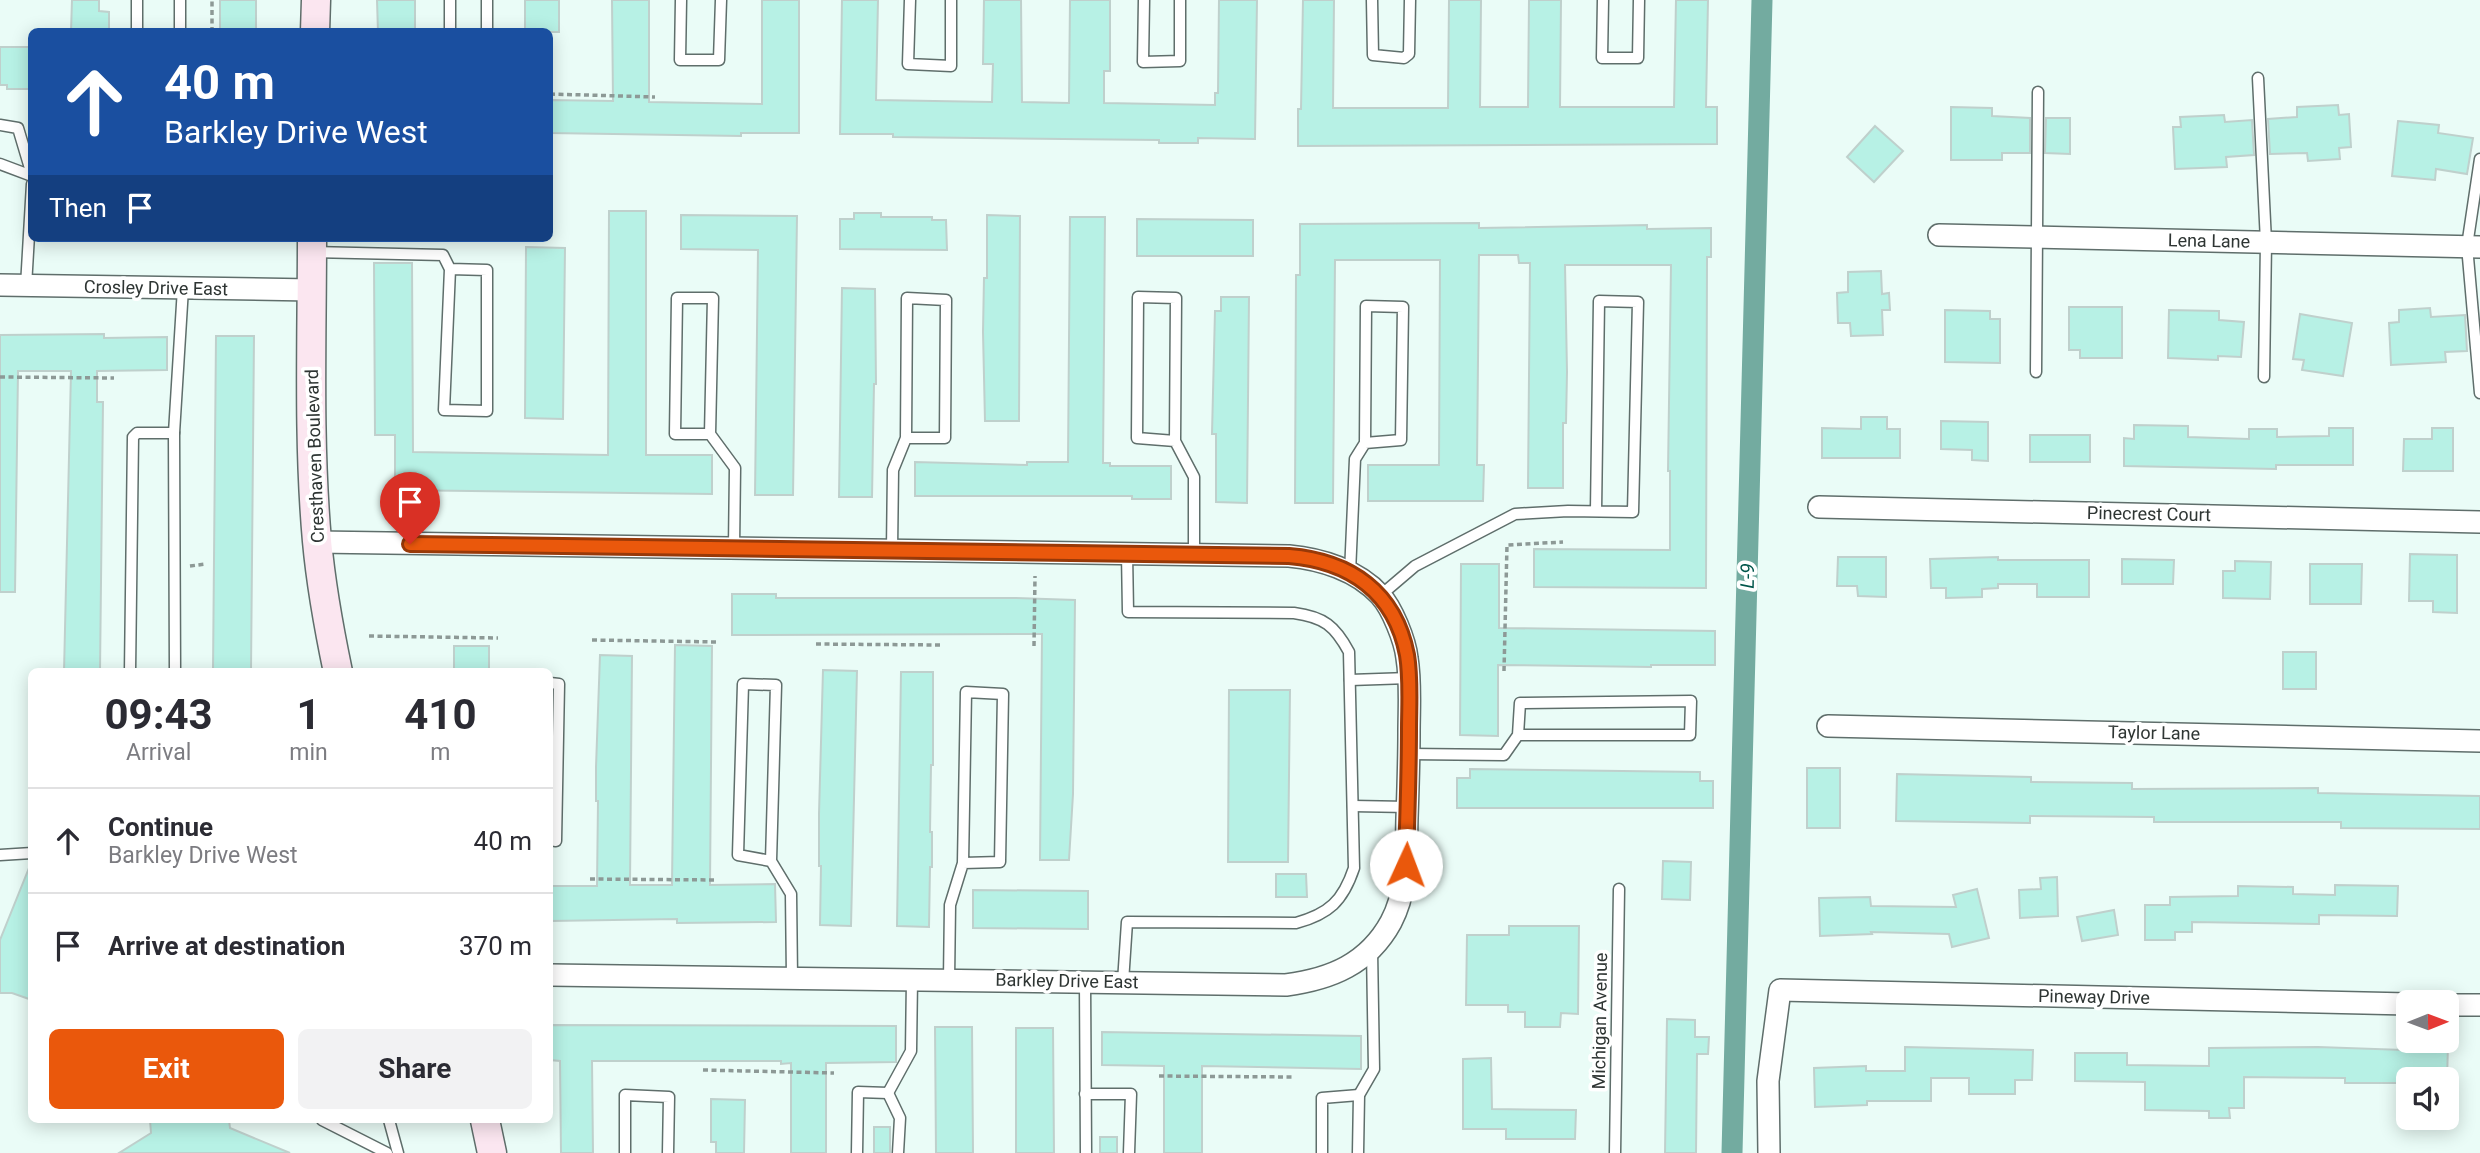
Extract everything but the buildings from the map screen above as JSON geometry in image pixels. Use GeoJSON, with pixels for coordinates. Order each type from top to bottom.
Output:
{"type":"FeatureCollection","features":[{"type":"Feature","properties":{"kind":"street"},"geometry":{"type":"LineString","coordinates":[[315,28],[316,0]]}},
{"type":"Feature","properties":{"kind":"street","name":"Lena Lane"},"geometry":{"type":"LineString","coordinates":[[1939,235],[2473,246]]}},
{"type":"Feature","properties":{"kind":"street","name":"Cresthaven Boulevard"},"geometry":{"type":"LineString","coordinates":[[312,245],[312,466],[317,542],[337,668]]}},
{"type":"Feature","properties":{"kind":"street","name":"Crosley Drive East"},"geometry":{"type":"LineString","coordinates":[[0,285],[312,290]]}},
{"type":"Feature","properties":{"kind":"street","name":"Pinecrest Court"},"geometry":{"type":"LineString","coordinates":[[1819,506],[2480,522]]}},
{"type":"Feature","properties":{"kind":"street"},"geometry":{"type":"LineString","coordinates":[[317,542],[1194,554],[1308,558],[1323,561],[1350,573],[1381,595]]}},
{"type":"Feature","properties":{"kind":"street","name":"Barkley Drive East"},"geometry":{"type":"LineString","coordinates":[[553,975],[1286,985],[1330,976],[1344,969],[1372,947],[1390,923],[1402,896],[1408,807],[1409,678],[1404,643],[1381,595]]}},
{"type":"Feature","properties":{"kind":"street","name":"Taylor Lane"},"geometry":{"type":"LineString","coordinates":[[1828,726],[2480,741]]}},
{"type":"Feature","properties":{"kind":"street","name":"Pineway Drive"},"geometry":{"type":"LineString","coordinates":[[1769,1153],[1768,1081],[1780,990],[2396,1004]]}},
{"type":"Feature","properties":{"kind":"street"},"geometry":{"type":"LineString","coordinates":[[2459,1005],[2480,1005]]}},
{"type":"Feature","properties":{"kind":"street"},"geometry":{"type":"LineString","coordinates":[[486,1123],[492,1153]]}},
{"type":"Feature","properties":{"kind":"lane"},"geometry":{"type":"LineString","coordinates":[[137,0],[137,28]]}},
{"type":"Feature","properties":{"kind":"lane"},"geometry":{"type":"LineString","coordinates":[[180,0],[180,28]]}},
{"type":"Feature","properties":{"kind":"lane"},"geometry":{"type":"LineString","coordinates":[[450,0],[450,28]]}},
{"type":"Feature","properties":{"kind":"lane"},"geometry":{"type":"LineString","coordinates":[[487,28],[488,0]]}},
{"type":"Feature","properties":{"kind":"lane"},"geometry":{"type":"LineString","coordinates":[[681,0],[680,60],[719,60],[721,0]]}},
{"type":"Feature","properties":{"kind":"lane"},"geometry":{"type":"LineString","coordinates":[[910,0],[908,64],[951,66],[951,0]]}},
{"type":"Feature","properties":{"kind":"lane"},"geometry":{"type":"LineString","coordinates":[[1144,0],[1143,62],[1180,61],[1180,0]]}},
{"type":"Feature","properties":{"kind":"lane"},"geometry":{"type":"LineString","coordinates":[[1372,0],[1373,55],[1405,58],[1409,54],[1410,0]]}},
{"type":"Feature","properties":{"kind":"lane"},"geometry":{"type":"LineString","coordinates":[[1603,0],[1602,58],[1638,58],[1639,0]]}},
{"type":"Feature","properties":{"kind":"lane"},"geometry":{"type":"LineString","coordinates":[[2258,78],[2266,242],[2264,377]]}},
{"type":"Feature","properties":{"kind":"lane"},"geometry":{"type":"LineString","coordinates":[[2036,372],[2038,92]]}},
{"type":"Feature","properties":{"kind":"lane"},"geometry":{"type":"LineString","coordinates":[[0,125],[18,128],[28,162]]}},
{"type":"Feature","properties":{"kind":"lane"},"geometry":{"type":"LineString","coordinates":[[2480,159],[2473,246],[2480,393]]}},
{"type":"Feature","properties":{"kind":"lane"},"geometry":{"type":"LineString","coordinates":[[0,164],[28,174]]}},
{"type":"Feature","properties":{"kind":"lane"},"geometry":{"type":"LineString","coordinates":[[26,286],[29,242]]}},
{"type":"Feature","properties":{"kind":"lane"},"geometry":{"type":"LineString","coordinates":[[312,245],[443,255],[450,269],[444,410],[487,411],[487,270],[450,269]]}},
{"type":"Feature","properties":{"kind":"lane"},"geometry":{"type":"LineString","coordinates":[[175,668],[174,433],[184,288]]}},
{"type":"Feature","properties":{"kind":"lane"},"geometry":{"type":"LineString","coordinates":[[1175,441],[1137,438],[1138,297],[1176,298],[1175,441],[1194,477],[1194,554]]}},
{"type":"Feature","properties":{"kind":"lane"},"geometry":{"type":"LineString","coordinates":[[710,435],[676,434],[677,298],[713,298],[710,435],[735,468],[734,548]]}},
{"type":"Feature","properties":{"kind":"lane"},"geometry":{"type":"LineString","coordinates":[[892,550],[894,470],[906,438],[907,298],[946,300],[945,438],[906,438]]}},
{"type":"Feature","properties":{"kind":"lane"},"geometry":{"type":"LineString","coordinates":[[1381,595],[1415,566],[1515,514],[1633,512],[1638,302],[1599,301],[1596,511]]}},
{"type":"Feature","properties":{"kind":"lane"},"geometry":{"type":"LineString","coordinates":[[1350,573],[1355,458],[1365,443],[1366,306],[1403,307],[1401,440],[1365,443]]}},
{"type":"Feature","properties":{"kind":"lane"},"geometry":{"type":"LineString","coordinates":[[130,668],[132,437],[137,433],[174,433]]}},
{"type":"Feature","properties":{"kind":"lane"},"geometry":{"type":"LineString","coordinates":[[1123,982],[1127,922],[1296,923],[1316,917],[1334,905],[1347,888],[1354,868],[1349,652],[1341,636],[1328,623],[1312,615],[1128,612],[1127,553]]}},
{"type":"Feature","properties":{"kind":"lane"},"geometry":{"type":"LineString","coordinates":[[1350,680],[1409,678]]}},
{"type":"Feature","properties":{"kind":"lane"},"geometry":{"type":"LineString","coordinates":[[553,684],[559,684],[556,841],[553,841]]}},
{"type":"Feature","properties":{"kind":"lane"},"geometry":{"type":"LineString","coordinates":[[771,861],[738,855],[743,684],[776,685],[771,861],[791,894],[792,978]]}},
{"type":"Feature","properties":{"kind":"lane"},"geometry":{"type":"LineString","coordinates":[[949,980],[950,905],[963,863],[965,692],[1003,694],[1000,862],[963,863]]}},
{"type":"Feature","properties":{"kind":"lane"},"geometry":{"type":"LineString","coordinates":[[1409,754],[1504,755],[1518,735],[1520,703],[1691,701],[1690,735],[1518,735]]}},
{"type":"Feature","properties":{"kind":"lane"},"geometry":{"type":"LineString","coordinates":[[1353,806],[1408,807]]}},
{"type":"Feature","properties":{"kind":"lane"},"geometry":{"type":"LineString","coordinates":[[0,855],[28,853]]}},
{"type":"Feature","properties":{"kind":"lane","name":"Michigan Avenue"},"geometry":{"type":"LineString","coordinates":[[1615,1153],[1619,889]]}},
{"type":"Feature","properties":{"kind":"lane"},"geometry":{"type":"LineString","coordinates":[[1358,1153],[1359,1095],[1374,1069],[1372,947]]}},
{"type":"Feature","properties":{"kind":"lane"},"geometry":{"type":"LineString","coordinates":[[888,1093],[911,1051],[912,979]]}},
{"type":"Feature","properties":{"kind":"lane"},"geometry":{"type":"LineString","coordinates":[[1085,982],[1086,1153]]}},
{"type":"Feature","properties":{"kind":"lane"},"geometry":{"type":"LineString","coordinates":[[857,1153],[858,1092],[888,1093]]}},
{"type":"Feature","properties":{"kind":"lane"},"geometry":{"type":"LineString","coordinates":[[888,1093],[900,1118],[898,1153]]}},
{"type":"Feature","properties":{"kind":"lane"},"geometry":{"type":"LineString","coordinates":[[1086,1094],[1130,1094],[1129,1153]]}},
{"type":"Feature","properties":{"kind":"lane"},"geometry":{"type":"LineString","coordinates":[[1322,1153],[1322,1098],[1359,1095]]}},
{"type":"Feature","properties":{"kind":"lane"},"geometry":{"type":"LineString","coordinates":[[625,1153],[625,1096],[669,1097],[668,1153]]}},
{"type":"Feature","properties":{"kind":"lane"},"geometry":{"type":"LineString","coordinates":[[328,1123],[387,1153]]}},
{"type":"Feature","properties":{"kind":"lane"},"geometry":{"type":"LineString","coordinates":[[390,1123],[398,1153]]}},
{"type":"Feature","properties":{"kind":"path"},"geometry":{"type":"LineString","coordinates":[[212,0],[212,28]]}},
{"type":"Feature","properties":{"kind":"path"},"geometry":{"type":"LineString","coordinates":[[553,94],[655,97]]}},
{"type":"Feature","properties":{"kind":"path"},"geometry":{"type":"LineString","coordinates":[[0,377],[114,377]]}},
{"type":"Feature","properties":{"kind":"path"},"geometry":{"type":"LineString","coordinates":[[1504,671],[1507,545],[1563,542]]}},
{"type":"Feature","properties":{"kind":"path"},"geometry":{"type":"LineString","coordinates":[[185,566],[206,564]]}},
{"type":"Feature","properties":{"kind":"path"},"geometry":{"type":"LineString","coordinates":[[1034,646],[1035,576]]}},
{"type":"Feature","properties":{"kind":"path"},"geometry":{"type":"LineString","coordinates":[[369,636],[498,638]]}},
{"type":"Feature","properties":{"kind":"path"},"geometry":{"type":"LineString","coordinates":[[592,640],[718,642]]}},
{"type":"Feature","properties":{"kind":"path"},"geometry":{"type":"LineString","coordinates":[[816,643],[942,645]]}},
{"type":"Feature","properties":{"kind":"path"},"geometry":{"type":"LineString","coordinates":[[590,879],[717,880]]}},
{"type":"Feature","properties":{"kind":"path"},"geometry":{"type":"LineString","coordinates":[[703,1070],[834,1073]]}},
{"type":"Feature","properties":{"kind":"path"},"geometry":{"type":"LineString","coordinates":[[1159,1076],[1292,1077]]}},
{"type":"Feature","properties":{"kind":"waterway","name":"L-9"},"geometry":{"type":"LineString","coordinates":[[1732,1153],[1762,0]]}},
{"type":"Feature","properties":{"kind":"route"},"geometry":{"type":"LineString","coordinates":[[410,544],[1289,556],[1323,561],[1350,573],[1381,595],[1404,643],[1409,678],[1406,865]]}}]}
